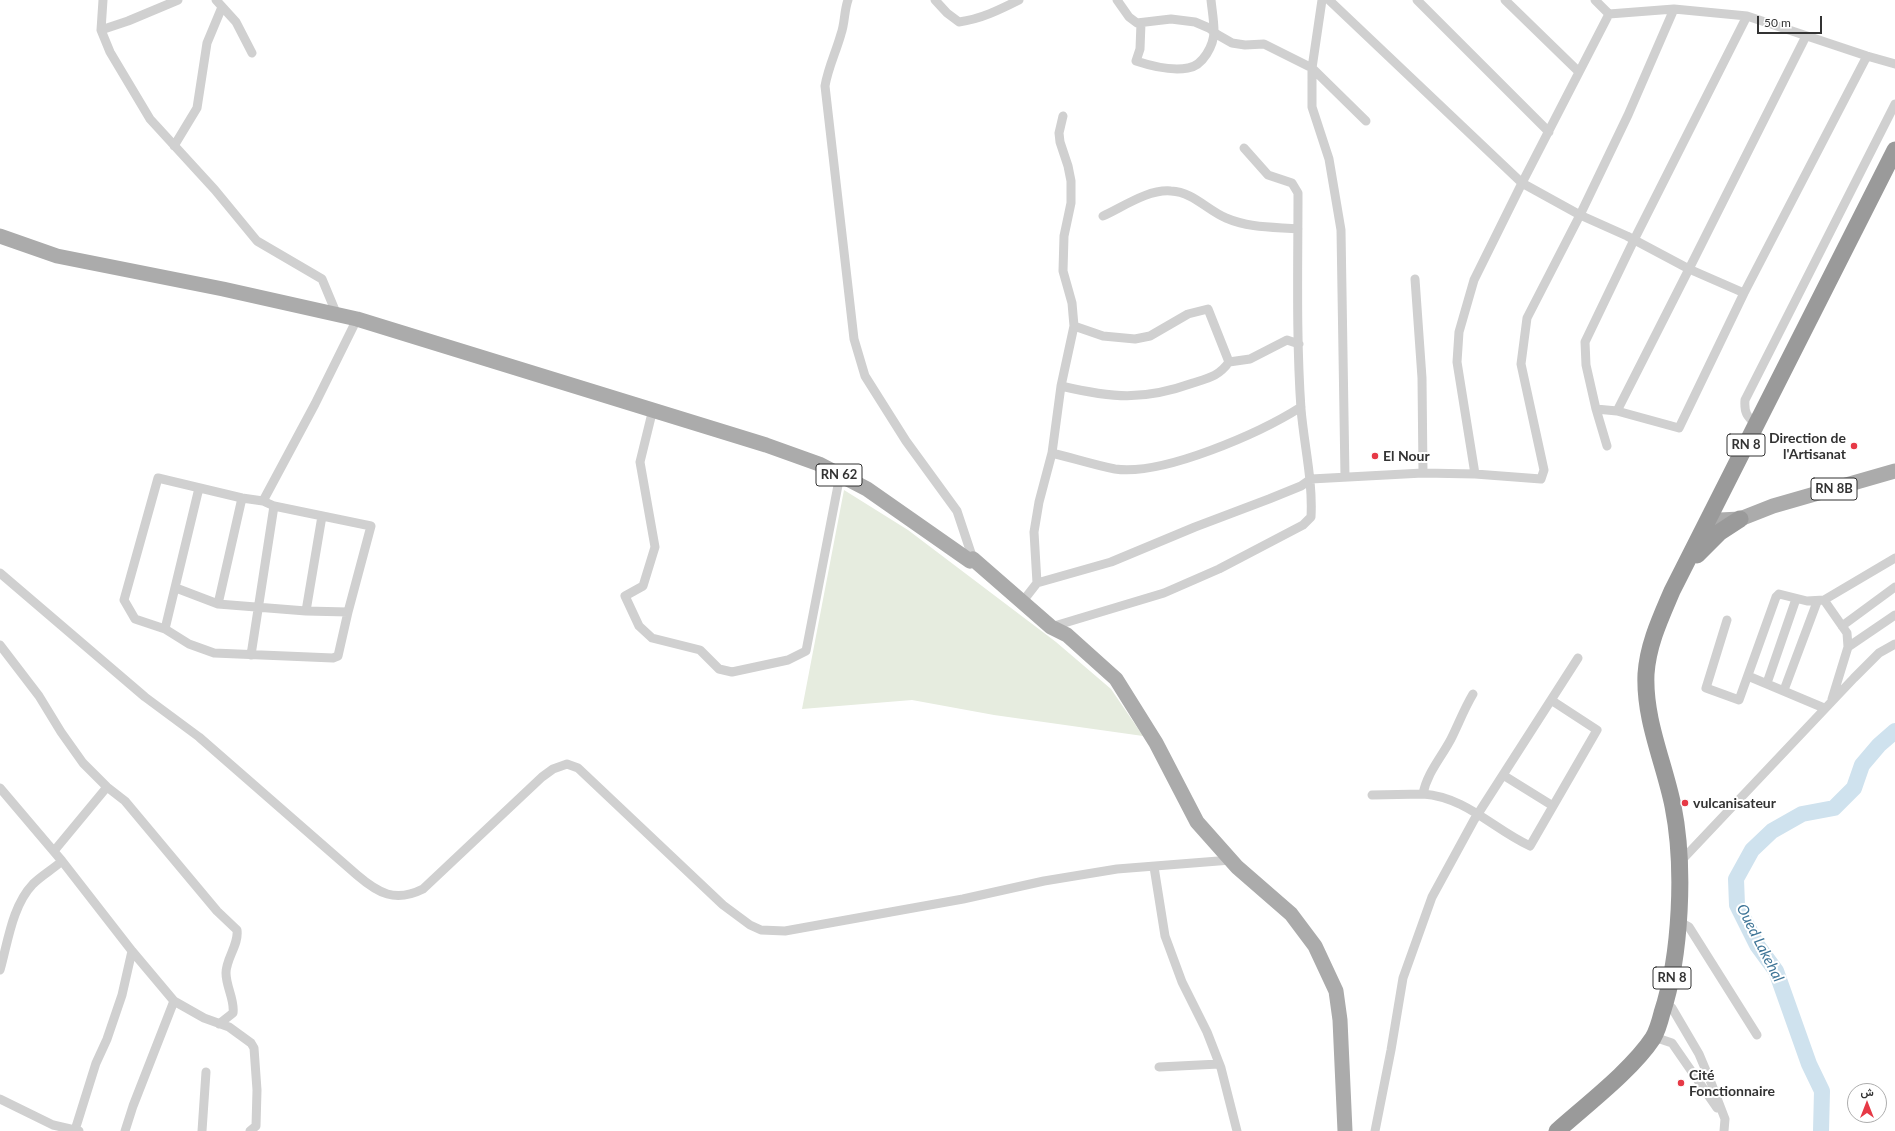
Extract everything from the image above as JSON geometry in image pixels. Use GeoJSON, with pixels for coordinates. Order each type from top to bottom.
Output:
{"type":"FeatureCollection","features":[{"type":"Feature","properties":{"kind":"highway","name":"RN 8"},"geometry":{"type":"LineString","coordinates":[[1558,1131],[1621,1074],[1654,1037],[1671,980],[1678,921],[1680,862],[1677,832],[1667,782],[1648,712],[1646,673],[1654,634],[1672,590],[1684,570],[1756,425],[1803,309],[1847,223],[1895,150]]}},
{"type":"Feature","properties":{"kind":"highway"},"geometry":{"type":"LineString","coordinates":[[1684,570],[1715,536],[1740,519]]}},
{"type":"Feature","properties":{"kind":"main road","name":"RN 62"},"geometry":{"type":"LineString","coordinates":[[0,236],[57,256],[357,318],[766,445],[819,464],[867,489],[970,561],[973,559],[1052,626],[1067,635],[1116,679],[1156,743],[1197,822],[1231,860],[1290,914],[1315,946],[1336,991],[1340,1020],[1345,1131]]}},
{"type":"Feature","properties":{"kind":"main road","name":"RN 8B"},"geometry":{"type":"LineString","coordinates":[[1713,511],[1720,520],[1740,519],[1773,506],[1895,471]]}},
{"type":"Feature","properties":{"kind":"main road","name":"RN 8B"},"geometry":{"type":"LineString","coordinates":[[1713,511],[1736,511],[1773,506]]}},
{"type":"Feature","properties":{"kind":"street"},"geometry":{"type":"LineString","coordinates":[[103,0],[101,30],[110,52],[150,119],[215,190],[257,241],[322,278],[337,315]]}},
{"type":"Feature","properties":{"kind":"street"},"geometry":{"type":"LineString","coordinates":[[101,30],[128,21],[178,0]]}},
{"type":"Feature","properties":{"kind":"street"},"geometry":{"type":"LineString","coordinates":[[848,0],[844,12],[842,33],[830,62],[825,86],[854,339],[865,376],[906,441],[957,511],[973,559]]}},
{"type":"Feature","properties":{"kind":"street"},"geometry":{"type":"LineString","coordinates":[[935,0],[947,13],[959,22],[972,20],[996,12],[1019,0]]}},
{"type":"Feature","properties":{"kind":"street"},"geometry":{"type":"LineString","coordinates":[[1117,0],[1129,17],[1137,23],[1171,19],[1195,22],[1209,28],[1232,43],[1245,45],[1264,44],[1312,68],[1366,121]]}},
{"type":"Feature","properties":{"kind":"street"},"geometry":{"type":"LineString","coordinates":[[1142,23],[1140,49],[1136,61],[1149,65],[1189,68],[1200,62],[1209,51],[1214,32],[1211,0]]}},
{"type":"Feature","properties":{"kind":"street"},"geometry":{"type":"LineString","coordinates":[[1322,0],[1312,68],[1312,108],[1329,159],[1341,230],[1345,477]]}},
{"type":"Feature","properties":{"kind":"street"},"geometry":{"type":"LineString","coordinates":[[1329,0],[1522,183],[1580,215],[1744,293]]}},
{"type":"Feature","properties":{"kind":"street"},"geometry":{"type":"LineString","coordinates":[[1417,0],[1549,132]]}},
{"type":"Feature","properties":{"kind":"street"},"geometry":{"type":"LineString","coordinates":[[1505,0],[1579,72]]}},
{"type":"Feature","properties":{"kind":"street"},"geometry":{"type":"LineString","coordinates":[[1595,0],[1609,14],[1674,9],[1747,16],[1866,56],[1895,64]]}},
{"type":"Feature","properties":{"kind":"street"},"geometry":{"type":"LineString","coordinates":[[174,146],[197,108],[207,43],[219,4],[236,22],[252,53]]}},
{"type":"Feature","properties":{"kind":"street"},"geometry":{"type":"LineString","coordinates":[[1024,601],[1037,583],[1111,562],[1181,532],[1301,486],[1311,479],[1423,473],[1475,474],[1541,479],[1544,470],[1520,364],[1527,318],[1580,215],[1628,114],[1674,9]]}},
{"type":"Feature","properties":{"kind":"street"},"geometry":{"type":"LineString","coordinates":[[1475,474],[1457,362],[1459,332],[1474,280],[1609,14]]}},
{"type":"Feature","properties":{"kind":"street"},"geometry":{"type":"LineString","coordinates":[[1607,446],[1596,409],[1586,365],[1585,342],[1634,240],[1747,16]]}},
{"type":"Feature","properties":{"kind":"street"},"geometry":{"type":"LineString","coordinates":[[1617,411],[1806,36]]}},
{"type":"Feature","properties":{"kind":"street"},"geometry":{"type":"LineString","coordinates":[[1596,409],[1617,411],[1679,428],[1744,293],[1866,56]]}},
{"type":"Feature","properties":{"kind":"street"},"geometry":{"type":"LineString","coordinates":[[1847,223],[1894,110]]}},
{"type":"Feature","properties":{"kind":"street"},"geometry":{"type":"LineString","coordinates":[[1037,583],[1034,532],[1039,502],[1052,453],[1061,386],[1074,326],[1072,303],[1063,270],[1064,236],[1070,203],[1071,181],[1060,142],[1059,133],[1063,116]]}},
{"type":"Feature","properties":{"kind":"street"},"geometry":{"type":"LineString","coordinates":[[1052,626],[1164,593],[1219,569],[1303,525],[1311,517],[1311,479],[1305,447],[1301,407],[1298,193],[1292,184],[1268,175],[1244,148]]}},
{"type":"Feature","properties":{"kind":"street"},"geometry":{"type":"LineString","coordinates":[[1103,216],[1148,195],[1170,190],[1183,192],[1223,217],[1239,224],[1298,228]]}},
{"type":"Feature","properties":{"kind":"street"},"geometry":{"type":"LineString","coordinates":[[1415,278],[1422,378],[1423,473]]}},
{"type":"Feature","properties":{"kind":"street"},"geometry":{"type":"LineString","coordinates":[[1074,326],[1103,336],[1135,339],[1150,336],[1188,314],[1208,309],[1229,362]]}},
{"type":"Feature","properties":{"kind":"street"},"geometry":{"type":"LineString","coordinates":[[263,501],[315,404],[357,318]]}},
{"type":"Feature","properties":{"kind":"street"},"geometry":{"type":"LineString","coordinates":[[1061,386],[1106,395],[1149,396],[1174,390],[1221,372],[1229,362],[1250,359],[1287,340],[1299,344]]}},
{"type":"Feature","properties":{"kind":"street"},"geometry":{"type":"LineString","coordinates":[[1052,453],[1115,469],[1141,470],[1202,453],[1277,422],[1301,407]]}},
{"type":"Feature","properties":{"kind":"street"},"geometry":{"type":"LineString","coordinates":[[653,409],[640,462],[655,547],[643,586],[625,596],[639,626],[652,638],[700,650],[719,669],[724,671],[732,672],[788,660],[806,651],[840,475]]}},
{"type":"Feature","properties":{"kind":"street"},"geometry":{"type":"LineString","coordinates":[[158,478],[242,498],[263,501],[274,506],[371,526],[338,656],[333,658],[214,653],[189,644],[165,629],[135,619],[124,600],[158,478]]}},
{"type":"Feature","properties":{"kind":"street"},"geometry":{"type":"LineString","coordinates":[[165,629],[199,488]]}},
{"type":"Feature","properties":{"kind":"street"},"geometry":{"type":"LineString","coordinates":[[218,604],[242,498]]}},
{"type":"Feature","properties":{"kind":"street"},"geometry":{"type":"LineString","coordinates":[[251,655],[274,506]]}},
{"type":"Feature","properties":{"kind":"street"},"geometry":{"type":"LineString","coordinates":[[306,611],[322,516]]}},
{"type":"Feature","properties":{"kind":"street"},"geometry":{"type":"LineString","coordinates":[[1726,620],[1706,688],[1739,700],[1776,597],[1779,594],[1796,599],[1820,601],[1895,558]]}},
{"type":"Feature","properties":{"kind":"street"},"geometry":{"type":"LineString","coordinates":[[0,572],[145,697],[199,737],[374,890],[388,894],[404,896],[423,889],[542,778],[553,769],[567,764],[578,768],[603,790],[724,905],[750,925],[761,930],[785,931],[963,899],[1044,881],[1117,869],[1231,860]]}},
{"type":"Feature","properties":{"kind":"street"},"geometry":{"type":"LineString","coordinates":[[1842,626],[1895,587]]}},
{"type":"Feature","properties":{"kind":"street"},"geometry":{"type":"LineString","coordinates":[[176,588],[218,604],[306,611],[348,612]]}},
{"type":"Feature","properties":{"kind":"street"},"geometry":{"type":"LineString","coordinates":[[1766,683],[1796,599]]}},
{"type":"Feature","properties":{"kind":"street"},"geometry":{"type":"LineString","coordinates":[[1820,601],[1847,633],[1848,647],[1832,701]]}},
{"type":"Feature","properties":{"kind":"street"},"geometry":{"type":"LineString","coordinates":[[1784,690],[1820,601]]}},
{"type":"Feature","properties":{"kind":"street"},"geometry":{"type":"LineString","coordinates":[[1848,647],[1895,615]]}},
{"type":"Feature","properties":{"kind":"street"},"geometry":{"type":"LineString","coordinates":[[1680,862],[1809,727],[1824,708],[1879,653],[1895,644]]}},
{"type":"Feature","properties":{"kind":"street"},"geometry":{"type":"LineString","coordinates":[[0,645],[39,696],[61,732],[83,763],[107,787],[125,801],[217,911],[236,930],[236,940],[226,973],[234,1007],[233,1014],[219,1024]]}},
{"type":"Feature","properties":{"kind":"street"},"geometry":{"type":"LineString","coordinates":[[1375,1131],[1392,1050],[1403,978],[1432,897],[1478,813],[1578,658]]}},
{"type":"Feature","properties":{"kind":"street"},"geometry":{"type":"LineString","coordinates":[[1748,676],[1824,708]]}},
{"type":"Feature","properties":{"kind":"street"},"geometry":{"type":"LineString","coordinates":[[1423,794],[1426,781],[1448,744],[1463,710],[1473,694]]}},
{"type":"Feature","properties":{"kind":"street"},"geometry":{"type":"LineString","coordinates":[[1372,795],[1438,795],[1478,813],[1530,846],[1598,730],[1551,700]]}},
{"type":"Feature","properties":{"kind":"street"},"geometry":{"type":"LineString","coordinates":[[1503,775],[1553,806]]}},
{"type":"Feature","properties":{"kind":"street"},"geometry":{"type":"LineString","coordinates":[[54,851],[107,787]]}},
{"type":"Feature","properties":{"kind":"street"},"geometry":{"type":"LineString","coordinates":[[0,788],[54,851],[132,951],[174,1001],[204,1018],[229,1027],[251,1043],[254,1048],[257,1090],[256,1126],[250,1131]]}},
{"type":"Feature","properties":{"kind":"street"},"geometry":{"type":"LineString","coordinates":[[0,970],[14,921],[23,898],[33,884],[62,861]]}},
{"type":"Feature","properties":{"kind":"street"},"geometry":{"type":"LineString","coordinates":[[1154,866],[1165,936],[1182,982],[1207,1032],[1220,1064],[1237,1131]]}},
{"type":"Feature","properties":{"kind":"street"},"geometry":{"type":"LineString","coordinates":[[1678,921],[1689,927],[1757,1035]]}},
{"type":"Feature","properties":{"kind":"street"},"geometry":{"type":"LineString","coordinates":[[0,1099],[53,1125],[77,1130],[96,1063],[108,1039],[122,995],[132,951]]}},
{"type":"Feature","properties":{"kind":"street"},"geometry":{"type":"LineString","coordinates":[[126,1131],[133,1106],[174,1001]]}},
{"type":"Feature","properties":{"kind":"street"},"geometry":{"type":"LineString","coordinates":[[1688,1036],[1672,1022],[1663,1010],[1672,1008],[1688,1036],[1698,1054],[1725,1119],[1724,1131]]}},
{"type":"Feature","properties":{"kind":"street"},"geometry":{"type":"LineString","coordinates":[[1654,1037],[1672,1043],[1725,1119]]}},
{"type":"Feature","properties":{"kind":"street"},"geometry":{"type":"LineString","coordinates":[[1159,1067],[1220,1064]]}},
{"type":"Feature","properties":{"kind":"street"},"geometry":{"type":"LineString","coordinates":[[202,1131],[206,1072]]}},
{"type":"Feature","properties":{"kind":"shaded area"},"geometry":{"type":"Polygon","coordinates":[[[844,490],[908,530],[1056,642],[1111,689],[1143,736],[994,715],[912,700],[802,709],[844,490]]]}},
{"type":"Feature","properties":{"kind":"waterway","name":"Oued Lakehal"},"geometry":{"type":"LineString","coordinates":[[1821,1131],[1822,1091],[1809,1064],[1776,971],[1757,945],[1737,905],[1736,879],[1752,850],[1772,831],[1802,814],[1834,808],[1854,788],[1862,765],[1879,745],[1895,731]]}},
{"type":"Feature","properties":{"kind":"place","name":"Direction de l'Artisanat"},"geometry":{"type":"Point","coordinates":[1854,446]}},
{"type":"Feature","properties":{"kind":"place","name":"El Nour"},"geometry":{"type":"Point","coordinates":[1375,456]}},
{"type":"Feature","properties":{"kind":"place","name":"vulcanisateur"},"geometry":{"type":"Point","coordinates":[1685,803]}},
{"type":"Feature","properties":{"kind":"place","name":"Cité Fonctionnaire"},"geometry":{"type":"Point","coordinates":[1681,1083]}}]}
